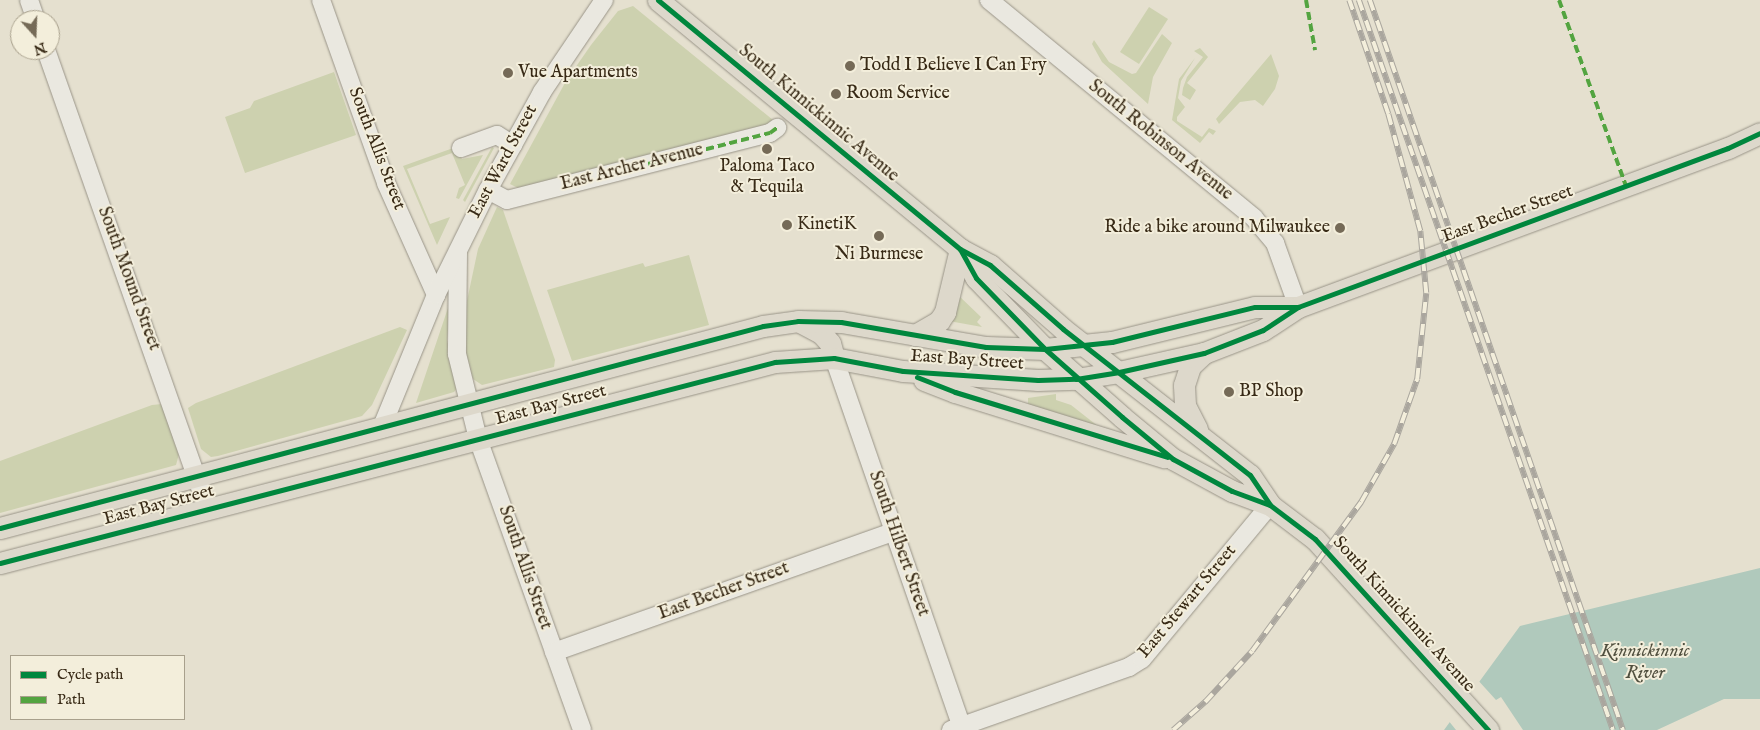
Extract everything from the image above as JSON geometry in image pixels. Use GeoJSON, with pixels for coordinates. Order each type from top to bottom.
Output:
{"type":"FeatureCollection","features":[{"type":"Feature","properties":{"kind":"main road","name":"South Kinnickinnic Avenue"},"geometry":{"type":"LineString","coordinates":[[658,0],[960,249],[990,265],[1087,347],[1250,474],[1270,505],[1339,561],[1488,730]]}},
{"type":"Feature","properties":{"kind":"main road","name":"East Becher Street"},"geometry":{"type":"LineString","coordinates":[[1119,372],[1204,353],[1263,330],[1298,307],[1728,148],[1760,133]]}},
{"type":"Feature","properties":{"kind":"main road","name":"East Becher Street"},"geometry":{"type":"LineString","coordinates":[[1728,148],[1746,150],[1760,146]]}},
{"type":"Feature","properties":{"kind":"main road","name":"South Kinnickinnic Avenue"},"geometry":{"type":"LineString","coordinates":[[960,249],[976,278],[1045,349],[1076,378],[1173,459],[1232,491],[1270,505]]}},
{"type":"Feature","properties":{"kind":"main road"},"geometry":{"type":"LineString","coordinates":[[915,335],[938,321],[945,312],[960,249]]}},
{"type":"Feature","properties":{"kind":"main road","name":"East Becher Street"},"geometry":{"type":"LineString","coordinates":[[1087,347],[1255,307],[1298,307]]}},
{"type":"Feature","properties":{"kind":"main road"},"geometry":{"type":"LineString","coordinates":[[798,321],[821,333],[830,343],[834,358]]}},
{"type":"Feature","properties":{"kind":"main road","name":"East Bay Street"},"geometry":{"type":"LineString","coordinates":[[0,528],[472,405],[717,338],[798,321],[841,322],[986,347],[1045,349],[1087,347]]}},
{"type":"Feature","properties":{"kind":"main road"},"geometry":{"type":"LineString","coordinates":[[1201,436],[1190,418],[1184,395],[1190,366],[1204,353]]}},
{"type":"Feature","properties":{"kind":"main road","name":"East Bay Street"},"geometry":{"type":"LineString","coordinates":[[0,563],[775,362],[834,358],[903,371],[1027,380],[1076,378],[1119,372]]}},
{"type":"Feature","properties":{"kind":"main road"},"geometry":{"type":"LineString","coordinates":[[903,371],[963,395],[1173,459]]}},
{"type":"Feature","properties":{"kind":"main road"},"geometry":{"type":"LineString","coordinates":[[381,428],[389,461]]}},
{"type":"Feature","properties":{"kind":"street","name":"South Allis Street"},"geometry":{"type":"LineString","coordinates":[[322,0],[386,183],[436,295]]}},
{"type":"Feature","properties":{"kind":"street","name":"East Ward Street"},"geometry":{"type":"LineString","coordinates":[[381,428],[436,295],[488,190],[542,92],[604,0]]}},
{"type":"Feature","properties":{"kind":"street","name":"South Robinson Avenue"},"geometry":{"type":"LineString","coordinates":[[989,0],[1254,218],[1275,243],[1298,307]]}},
{"type":"Feature","properties":{"kind":"street","name":"South Mound Street"},"geometry":{"type":"LineString","coordinates":[[50,60],[208,508]]}},
{"type":"Feature","properties":{"kind":"street","name":"East Archer Avenue"},"geometry":{"type":"LineString","coordinates":[[488,190],[507,200],[770,133],[777,128]]}},
{"type":"Feature","properties":{"kind":"street"},"geometry":{"type":"LineString","coordinates":[[461,148],[497,135],[513,145]]}},
{"type":"Feature","properties":{"kind":"street","name":"East Ward Street"},"geometry":{"type":"LineString","coordinates":[[458,252],[457,354],[472,405]]}},
{"type":"Feature","properties":{"kind":"street","name":"South Hilbert Street"},"geometry":{"type":"LineString","coordinates":[[834,358],[958,729]]}},
{"type":"Feature","properties":{"kind":"street","name":"South Allis Street"},"geometry":{"type":"LineString","coordinates":[[472,405],[478,439],[582,730]]}},
{"type":"Feature","properties":{"kind":"street","name":"East Stewart Street"},"geometry":{"type":"LineString","coordinates":[[958,729],[1129,667],[1142,659],[1270,505]]}},
{"type":"Feature","properties":{"kind":"street","name":"East Becher Street"},"geometry":{"type":"LineString","coordinates":[[554,652],[893,532]]}},
{"type":"Feature","properties":{"kind":"shaded area"},"geometry":{"type":"Polygon","coordinates":[[[633,6],[773,120],[770,125],[520,189],[510,184],[566,81],[618,11],[633,6]]]}},
{"type":"Feature","properties":{"kind":"shaded area"},"geometry":{"type":"Polygon","coordinates":[[[1149,7],[1168,19],[1139,64],[1120,52],[1149,7]]]}},
{"type":"Feature","properties":{"kind":"shaded area"},"geometry":{"type":"Polygon","coordinates":[[[1162,34],[1172,43],[1153,77],[1148,104],[1102,62],[1092,44],[1094,40],[1109,62],[1132,74],[1136,73],[1162,34]]]}},
{"type":"Feature","properties":{"kind":"shaded area"},"geometry":{"type":"Polygon","coordinates":[[[1200,48],[1208,57],[1187,83],[1196,90],[1190,100],[1182,95],[1183,88],[1187,77],[1203,57],[1194,51],[1200,48]]]}},
{"type":"Feature","properties":{"kind":"shaded area"},"geometry":{"type":"Polygon","coordinates":[[[1271,54],[1279,76],[1275,89],[1263,106],[1255,100],[1240,102],[1219,124],[1216,119],[1271,54]]]}},
{"type":"Feature","properties":{"kind":"shaded area"},"geometry":{"type":"Polygon","coordinates":[[[1195,58],[1181,81],[1178,98],[1185,107],[1177,117],[1177,121],[1202,137],[1209,128],[1216,131],[1213,135],[1209,132],[1200,143],[1172,120],[1179,79],[1195,58]]]}},
{"type":"Feature","properties":{"kind":"shaded area"},"geometry":{"type":"Polygon","coordinates":[[[334,72],[356,135],[245,173],[225,117],[250,108],[254,101],[334,72]]]}},
{"type":"Feature","properties":{"kind":"shaded area"},"geometry":{"type":"Polygon","coordinates":[[[456,147],[462,159],[483,155],[459,199],[456,198],[459,188],[465,185],[452,153],[407,169],[430,224],[450,217],[437,245],[403,166],[456,147]]]}},
{"type":"Feature","properties":{"kind":"shaded area"},"geometry":{"type":"Polygon","coordinates":[[[492,147],[494,148],[465,202],[463,200],[492,147]]]}},
{"type":"Feature","properties":{"kind":"shaded area"},"geometry":{"type":"Polygon","coordinates":[[[497,207],[503,210],[555,360],[554,367],[482,385],[473,379],[465,356],[465,310],[478,249],[497,207]]]}},
{"type":"Feature","properties":{"kind":"shaded area"},"geometry":{"type":"Polygon","coordinates":[[[689,255],[709,325],[572,361],[547,290],[643,263],[645,267],[689,255]]]}},
{"type":"Feature","properties":{"kind":"shaded area"},"geometry":{"type":"Polygon","coordinates":[[[957,294],[981,317],[977,322],[982,327],[949,321],[957,294]]]}},
{"type":"Feature","properties":{"kind":"shaded area"},"geometry":{"type":"Polygon","coordinates":[[[451,299],[447,340],[459,386],[454,392],[416,403],[451,299]]]}},
{"type":"Feature","properties":{"kind":"shaded area"},"geometry":{"type":"Polygon","coordinates":[[[400,327],[407,330],[372,405],[362,416],[218,456],[211,457],[201,449],[188,408],[196,403],[400,327]]]}},
{"type":"Feature","properties":{"kind":"shaded area"},"geometry":{"type":"Polygon","coordinates":[[[1056,394],[1056,400],[1071,405],[1099,427],[1028,407],[1028,398],[1056,394]]]}},
{"type":"Feature","properties":{"kind":"shaded area"},"geometry":{"type":"Polygon","coordinates":[[[162,404],[179,454],[176,465],[0,513],[0,461],[152,405],[162,404]]]}},
{"type":"Feature","properties":{"kind":"water","name":"Kinnickinnic River"},"geometry":{"type":"Polygon","coordinates":[[[1760,568],[1760,699],[1724,699],[1657,730],[1444,730],[1520,626],[1760,568]]]}},
{"type":"Feature","properties":{"kind":"pier"},"geometry":{"type":"Polygon","coordinates":[[[1476,678],[1496,700],[1501,697],[1523,730],[1456,730],[1448,720],[1476,678]]]}},
{"type":"Feature","properties":{"kind":"railway"},"geometry":{"type":"LineString","coordinates":[[1173,730],[1205,702],[1252,651],[1361,502],[1394,444],[1417,379],[1426,293],[1420,231],[1388,114],[1349,0]]}},
{"type":"Feature","properties":{"kind":"railway"},"geometry":{"type":"LineString","coordinates":[[1359,0],[1613,730]]}},
{"type":"Feature","properties":{"kind":"railway"},"geometry":{"type":"LineString","coordinates":[[1370,0],[1623,730]]}},
{"type":"Feature","properties":{"kind":"marked path"},"geometry":{"type":"LineString","coordinates":[[1306,0],[1315,50]]}},
{"type":"Feature","properties":{"kind":"marked path"},"geometry":{"type":"LineString","coordinates":[[1559,0],[1626,186]]}},
{"type":"Feature","properties":{"kind":"marked path"},"geometry":{"type":"LineString","coordinates":[[648,164],[770,133],[777,128]]}},
{"type":"Feature","properties":{"kind":"cycle path"},"geometry":{"type":"LineString","coordinates":[[658,0],[960,249],[990,265],[1063,329],[1250,475],[1270,505]]}},
{"type":"Feature","properties":{"kind":"cycle path"},"geometry":{"type":"LineString","coordinates":[[0,563],[775,362],[834,358],[903,371],[1038,380],[1076,379],[1119,372],[1204,353],[1263,330],[1298,307],[1728,148],[1760,133]]}},
{"type":"Feature","properties":{"kind":"cycle path"},"geometry":{"type":"LineString","coordinates":[[960,249],[976,278],[1045,349],[1173,459],[1232,491],[1270,505],[1315,539],[1488,730]]}},
{"type":"Feature","properties":{"kind":"cycle path"},"geometry":{"type":"LineString","coordinates":[[0,528],[763,326],[798,321],[841,322],[986,347],[1045,349],[1112,342],[1255,307],[1298,307]]}},
{"type":"Feature","properties":{"kind":"cycle path"},"geometry":{"type":"LineString","coordinates":[[917,377],[955,392],[1167,457]]}},
{"type":"Feature","properties":{"kind":"place","name":"Todd I Believe I Can Fry"},"geometry":{"type":"Point","coordinates":[850,66]}},
{"type":"Feature","properties":{"kind":"place","name":"Vue Apartments"},"geometry":{"type":"Point","coordinates":[508,73]}},
{"type":"Feature","properties":{"kind":"place","name":"Room Service"},"geometry":{"type":"Point","coordinates":[836,94]}},
{"type":"Feature","properties":{"kind":"place","name":"Paloma Taco & Tequila"},"geometry":{"type":"Point","coordinates":[767,149]}},
{"type":"Feature","properties":{"kind":"place","name":"KinetiK"},"geometry":{"type":"Point","coordinates":[787,225]}},
{"type":"Feature","properties":{"kind":"place","name":"Ride a bike around Milwaukee"},"geometry":{"type":"Point","coordinates":[1340,228]}},
{"type":"Feature","properties":{"kind":"place","name":"Ni Burmese"},"geometry":{"type":"Point","coordinates":[879,236]}},
{"type":"Feature","properties":{"kind":"place","name":"BP Shop"},"geometry":{"type":"Point","coordinates":[1229,392]}}]}
